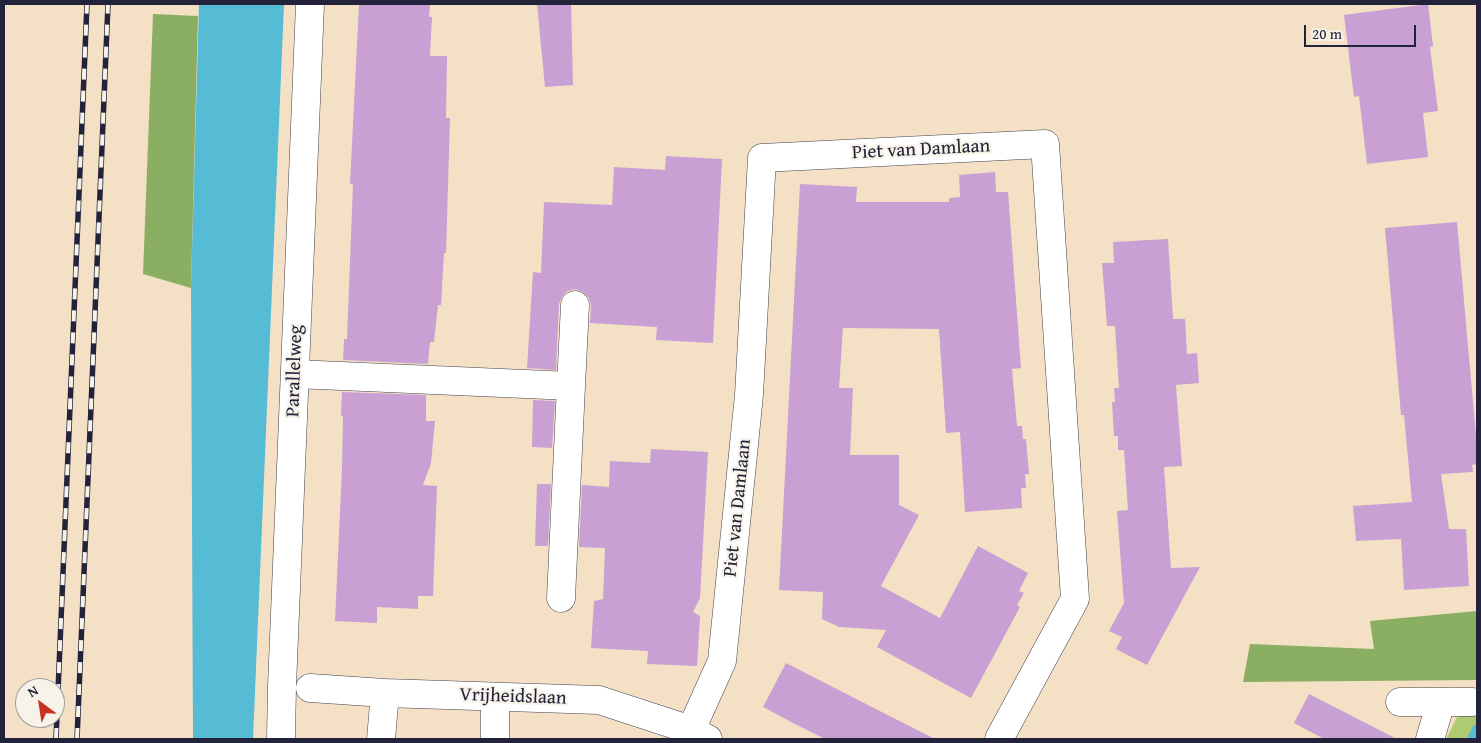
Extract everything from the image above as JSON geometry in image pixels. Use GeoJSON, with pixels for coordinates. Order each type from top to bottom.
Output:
{"type":"FeatureCollection","features":[{"type":"Feature","properties":{"kind":"street","name":"Parallelweg"},"geometry":{"type":"LineString","coordinates":[[281,739],[310,4]]}},
{"type":"Feature","properties":{"kind":"street","name":"Piet van Damlaan"},"geometry":{"type":"LineString","coordinates":[[699,735],[722,661],[750,394],[762,158],[1046,144],[1075,599],[999,739]]}},
{"type":"Feature","properties":{"kind":"street"},"geometry":{"type":"LineString","coordinates":[[561,598],[575,304]]}},
{"type":"Feature","properties":{"kind":"street"},"geometry":{"type":"LineString","coordinates":[[295,374],[571,386]]}},
{"type":"Feature","properties":{"kind":"street","name":"Vrijheidslaan"},"geometry":{"type":"LineString","coordinates":[[310,688],[385,693],[598,700],[699,735]]}},
{"type":"Feature","properties":{"kind":"street"},"geometry":{"type":"LineString","coordinates":[[381,739],[385,693]]}},
{"type":"Feature","properties":{"kind":"street"},"geometry":{"type":"LineString","coordinates":[[494,739],[495,697]]}},
{"type":"Feature","properties":{"kind":"street"},"geometry":{"type":"LineString","coordinates":[[1400,702],[1473,702]]}},
{"type":"Feature","properties":{"kind":"street"},"geometry":{"type":"LineString","coordinates":[[1430,739],[1441,702]]}},
{"type":"Feature","properties":{"kind":"green space"},"geometry":{"type":"Polygon","coordinates":[[[153,14],[198,16],[191,288],[143,274],[153,14]]]}},
{"type":"Feature","properties":{"kind":"green space"},"geometry":{"type":"Polygon","coordinates":[[[1477,611],[1477,680],[1243,682],[1250,644],[1374,649],[1370,621],[1477,611]]]}},
{"type":"Feature","properties":{"kind":"green space"},"geometry":{"type":"Polygon","coordinates":[[[1477,690],[1477,739],[1446,739],[1458,715],[1477,690]]]}},
{"type":"Feature","properties":{"kind":"water"},"geometry":{"type":"Polygon","coordinates":[[[199,4],[284,4],[253,739],[193,739],[191,288],[199,4]]]}},
{"type":"Feature","properties":{"kind":"building"},"geometry":{"type":"Polygon","coordinates":[[[359,4],[430,4],[429,17],[432,17],[430,56],[447,56],[446,118],[450,118],[446,253],[444,253],[441,305],[438,305],[434,342],[430,342],[428,364],[343,360],[344,339],[347,339],[353,184],[350,184],[359,4]]]}},
{"type":"Feature","properties":{"kind":"building"},"geometry":{"type":"Polygon","coordinates":[[[537,4],[571,4],[573,85],[545,87],[537,4]]]}},
{"type":"Feature","properties":{"kind":"building"},"geometry":{"type":"Polygon","coordinates":[[[1428,4],[1433,46],[1430,47],[1438,111],[1423,113],[1428,157],[1367,164],[1359,96],[1354,97],[1344,15],[1428,4]]]}},
{"type":"Feature","properties":{"kind":"building"},"geometry":{"type":"Polygon","coordinates":[[[666,156],[722,159],[713,343],[656,340],[657,327],[590,323],[591,306],[589,298],[583,292],[575,289],[567,291],[559,304],[556,370],[527,368],[533,272],[541,273],[544,202],[612,205],[614,167],[665,170],[666,156]]]}},
{"type":"Feature","properties":{"kind":"building"},"geometry":{"type":"Polygon","coordinates":[[[995,172],[996,192],[1008,192],[1021,368],[1012,369],[1017,426],[1022,426],[1023,439],[1026,439],[1029,474],[1025,474],[1026,488],[1021,488],[1022,508],[965,512],[960,432],[946,433],[939,329],[843,328],[839,388],[853,388],[850,455],[899,455],[899,505],[919,515],[881,586],[940,618],[978,546],[1028,573],[1019,591],[1024,593],[1017,605],[1020,607],[971,698],[877,647],[886,630],[839,627],[822,619],[823,592],[779,590],[800,184],[857,187],[856,202],[949,202],[949,198],[960,197],[959,175],[995,172]]]}},
{"type":"Feature","properties":{"kind":"building"},"geometry":{"type":"Polygon","coordinates":[[[1457,222],[1477,464],[1472,465],[1473,472],[1441,474],[1449,529],[1466,529],[1469,586],[1404,590],[1401,539],[1356,541],[1353,506],[1412,502],[1404,415],[1401,415],[1385,228],[1457,222]]]}},
{"type":"Feature","properties":{"kind":"building"},"geometry":{"type":"Polygon","coordinates":[[[1168,239],[1173,319],[1185,319],[1187,354],[1197,353],[1199,383],[1176,385],[1182,466],[1164,467],[1171,568],[1200,567],[1147,665],[1116,649],[1122,637],[1109,631],[1124,603],[1117,511],[1128,510],[1124,450],[1118,450],[1118,436],[1114,436],[1112,402],[1115,402],[1114,388],[1119,388],[1115,326],[1107,326],[1102,263],[1114,263],[1113,242],[1168,239]]]}},
{"type":"Feature","properties":{"kind":"building"},"geometry":{"type":"Polygon","coordinates":[[[342,392],[426,395],[426,421],[435,421],[431,463],[423,485],[437,486],[433,596],[418,596],[418,609],[377,607],[377,623],[335,621],[342,467],[342,392]]]}},
{"type":"Feature","properties":{"kind":"building"},"geometry":{"type":"Polygon","coordinates":[[[533,400],[555,401],[552,448],[532,447],[533,400]]]}},
{"type":"Feature","properties":{"kind":"building"},"geometry":{"type":"Polygon","coordinates":[[[651,449],[708,452],[700,598],[693,612],[700,616],[697,666],[647,664],[648,651],[591,648],[594,601],[603,599],[605,548],[579,547],[582,485],[609,487],[610,461],[650,463],[651,449]]]}},
{"type":"Feature","properties":{"kind":"building"},"geometry":{"type":"Polygon","coordinates":[[[537,484],[551,484],[548,546],[535,546],[537,484]]]}},
{"type":"Feature","properties":{"kind":"building"},"geometry":{"type":"Polygon","coordinates":[[[786,663],[935,739],[825,739],[791,722],[763,707],[786,663]]]}},
{"type":"Feature","properties":{"kind":"building"},"geometry":{"type":"Polygon","coordinates":[[[1309,694],[1397,739],[1324,739],[1294,723],[1309,694]]]}},
{"type":"Feature","properties":{"kind":"waterway"},"geometry":{"type":"LineString","coordinates":[[1473,739],[1477,730]]}},
{"type":"Feature","properties":{"kind":"railway"},"geometry":{"type":"LineString","coordinates":[[56,739],[87,4]]}},
{"type":"Feature","properties":{"kind":"railway"},"geometry":{"type":"LineString","coordinates":[[77,739],[108,4]]}}]}
